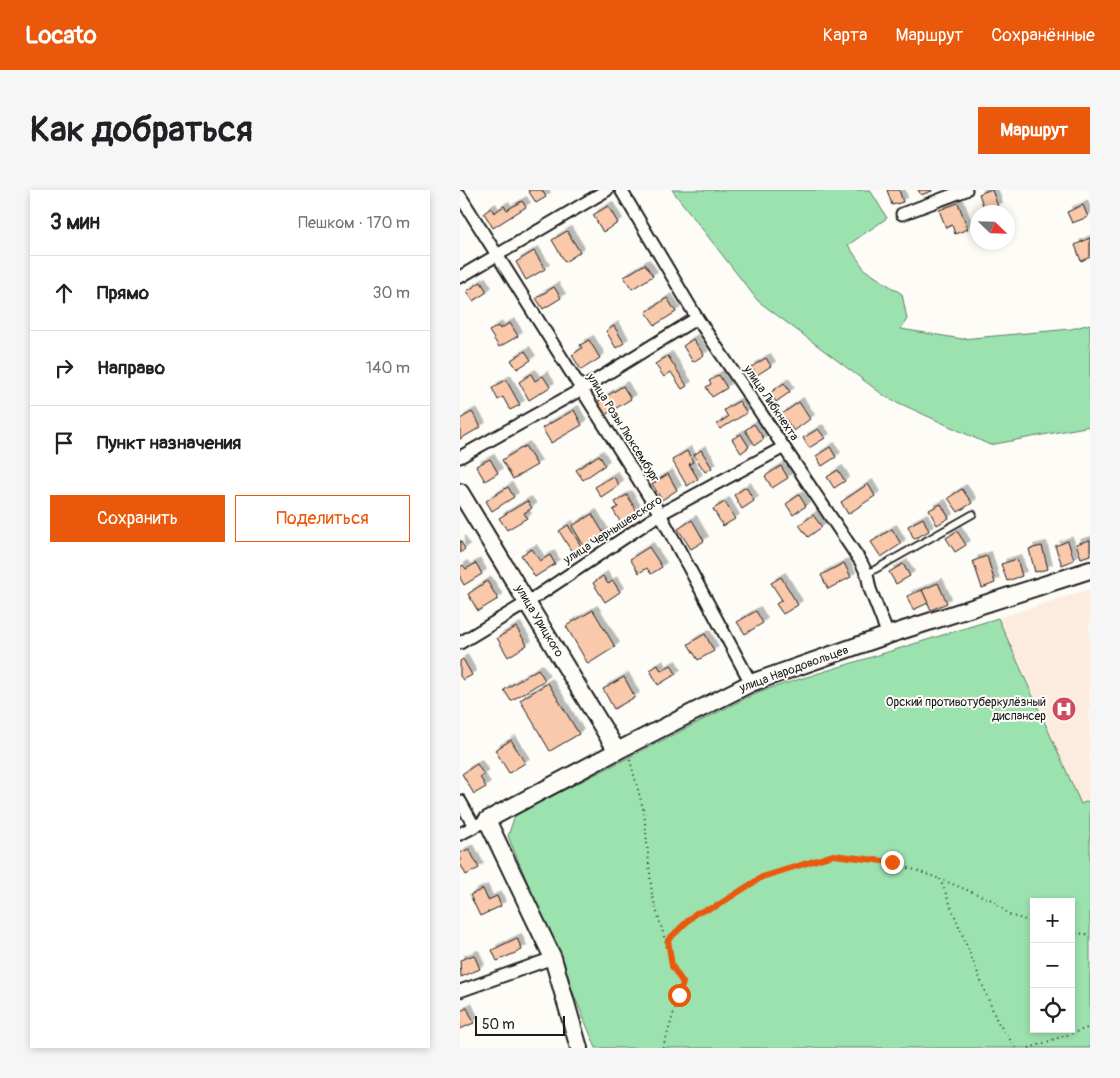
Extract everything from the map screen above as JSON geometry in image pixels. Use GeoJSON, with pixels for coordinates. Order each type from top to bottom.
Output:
{"type":"FeatureCollection","features":[{"type":"Feature","properties":{"kind":"main road","name":"улица Урицкого"},"geometry":{"type":"LineString","coordinates":[[460,492],[623,754]]}},
{"type":"Feature","properties":{"kind":"main road","name":"улица Народовольцев"},"geometry":{"type":"LineString","coordinates":[[481,823],[623,754],[751,682],[888,635],[1090,570]]}},
{"type":"Feature","properties":{"kind":"main road"},"geometry":{"type":"LineString","coordinates":[[481,823],[553,958],[580,1048]]}},
{"type":"Feature","properties":{"kind":"street"},"geometry":{"type":"LineString","coordinates":[[460,277],[607,190]]}},
{"type":"Feature","properties":{"kind":"street","name":"улица Либкнехта"},"geometry":{"type":"LineString","coordinates":[[621,190],[697,318],[868,574],[870,589],[888,635]]}},
{"type":"Feature","properties":{"kind":"street"},"geometry":{"type":"LineString","coordinates":[[902,214],[966,190]]}},
{"type":"Feature","properties":{"kind":"street","name":"улица Розы Люксембург"},"geometry":{"type":"LineString","coordinates":[[460,196],[660,514],[751,682]]}},
{"type":"Feature","properties":{"kind":"street"},"geometry":{"type":"LineString","coordinates":[[460,457],[582,388],[697,318]]}},
{"type":"Feature","properties":{"kind":"street","name":"улица Чернышевского"},"geometry":{"type":"LineString","coordinates":[[460,643],[528,602],[660,514],[784,447]]}},
{"type":"Feature","properties":{"kind":"street"},"geometry":{"type":"LineString","coordinates":[[460,801],[481,823]]}},
{"type":"Feature","properties":{"kind":"street","name":"улица Народовольцев"},"geometry":{"type":"LineString","coordinates":[[460,834],[481,823]]}},
{"type":"Feature","properties":{"kind":"street"},"geometry":{"type":"LineString","coordinates":[[460,991],[553,958]]}},
{"type":"Feature","properties":{"kind":"lane"},"geometry":{"type":"LineString","coordinates":[[868,574],[973,514]]}},
{"type":"Feature","properties":{"kind":"path"},"geometry":{"type":"LineString","coordinates":[[623,754],[644,812],[652,896],[670,955]]}},
{"type":"Feature","properties":{"kind":"path"},"geometry":{"type":"LineString","coordinates":[[663,1048],[683,983],[672,966],[668,940],[696,913],[715,907],[762,877],[833,855],[892,862],[992,900],[1010,915],[1030,922]]}},
{"type":"Feature","properties":{"kind":"path"},"geometry":{"type":"LineString","coordinates":[[940,880],[997,1020],[1016,1048]]}},
{"type":"Feature","properties":{"kind":"path"},"geometry":{"type":"LineString","coordinates":[[1075,933],[1090,935]]}},
{"type":"Feature","properties":{"kind":"path"},"geometry":{"type":"LineString","coordinates":[[1029,1048],[1090,1027]]}},
{"type":"Feature","properties":{"kind":"shaded area","name":"Орский противотуберкулёзный диспансер"},"geometry":{"type":"Polygon","coordinates":[[[1090,589],[1090,800],[1081,804],[998,618],[1090,589]]]}},
{"type":"Feature","properties":{"kind":"green space"},"geometry":{"type":"Polygon","coordinates":[[[672,190],[870,190],[887,218],[848,245],[865,270],[902,294],[907,319],[901,329],[962,339],[1071,329],[1090,324],[1090,426],[990,445],[886,397],[758,301],[672,190]]]}},
{"type":"Feature","properties":{"kind":"green space"},"geometry":{"type":"Polygon","coordinates":[[[998,618],[1081,804],[1090,800],[1090,1048],[596,1048],[508,836],[515,815],[758,692],[998,618]]]}},
{"type":"Feature","properties":{"kind":"building"},"geometry":{"type":"Polygon","coordinates":[[[528,190],[542,190],[546,197],[536,203],[528,190]]]}},
{"type":"Feature","properties":{"kind":"building"},"geometry":{"type":"Polygon","coordinates":[[[887,190],[899,190],[903,202],[892,205],[887,190]]]}},
{"type":"Feature","properties":{"kind":"building"},"geometry":{"type":"Polygon","coordinates":[[[918,190],[932,190],[932,191],[921,195],[918,190]]]}},
{"type":"Feature","properties":{"kind":"building"},"geometry":{"type":"Polygon","coordinates":[[[992,190],[997,205],[983,205],[979,194],[992,190]]]}},
{"type":"Feature","properties":{"kind":"building"},"geometry":{"type":"Polygon","coordinates":[[[522,201],[526,207],[493,228],[484,213],[491,208],[494,213],[504,206],[507,210],[522,201]]]}},
{"type":"Feature","properties":{"kind":"building"},"geometry":{"type":"Polygon","coordinates":[[[958,203],[968,229],[955,234],[952,225],[946,228],[939,210],[958,203]]]}},
{"type":"Feature","properties":{"kind":"building"},"geometry":{"type":"Polygon","coordinates":[[[1083,205],[1088,217],[1072,223],[1067,212],[1083,205]]]}},
{"type":"Feature","properties":{"kind":"building"},"geometry":{"type":"Polygon","coordinates":[[[608,206],[618,223],[603,232],[593,215],[608,206]]]}},
{"type":"Feature","properties":{"kind":"building"},"geometry":{"type":"Polygon","coordinates":[[[567,231],[580,252],[565,262],[552,240],[567,231]]]}},
{"type":"Feature","properties":{"kind":"building"},"geometry":{"type":"Polygon","coordinates":[[[1090,238],[1090,257],[1081,261],[1075,245],[1090,238]]]}},
{"type":"Feature","properties":{"kind":"building"},"geometry":{"type":"Polygon","coordinates":[[[534,251],[545,269],[526,280],[516,262],[534,251]]]}},
{"type":"Feature","properties":{"kind":"building"},"geometry":{"type":"Polygon","coordinates":[[[645,264],[653,276],[632,289],[624,277],[645,264]]]}},
{"type":"Feature","properties":{"kind":"building"},"geometry":{"type":"Polygon","coordinates":[[[481,282],[487,292],[473,301],[467,291],[481,282]]]}},
{"type":"Feature","properties":{"kind":"building"},"geometry":{"type":"Polygon","coordinates":[[[554,287],[561,298],[543,309],[536,298],[554,287]]]}},
{"type":"Feature","properties":{"kind":"building"},"geometry":{"type":"Polygon","coordinates":[[[667,298],[676,312],[655,325],[646,312],[667,298]]]}},
{"type":"Feature","properties":{"kind":"building"},"geometry":{"type":"Polygon","coordinates":[[[510,323],[518,336],[499,347],[489,331],[498,326],[500,329],[510,323]]]}},
{"type":"Feature","properties":{"kind":"building"},"geometry":{"type":"Polygon","coordinates":[[[614,326],[624,343],[616,348],[606,331],[614,326]]]}},
{"type":"Feature","properties":{"kind":"building"},"geometry":{"type":"Polygon","coordinates":[[[693,339],[704,355],[693,362],[683,346],[693,339]]]}},
{"type":"Feature","properties":{"kind":"building"},"geometry":{"type":"Polygon","coordinates":[[[589,340],[600,358],[581,370],[572,355],[582,348],[580,345],[589,340]]]}},
{"type":"Feature","properties":{"kind":"building"},"geometry":{"type":"Polygon","coordinates":[[[525,351],[531,360],[517,369],[511,360],[525,351]]]}},
{"type":"Feature","properties":{"kind":"building"},"geometry":{"type":"Polygon","coordinates":[[[668,356],[687,386],[682,389],[671,372],[664,377],[655,364],[668,356]]]}},
{"type":"Feature","properties":{"kind":"building"},"geometry":{"type":"Polygon","coordinates":[[[766,358],[771,366],[757,375],[751,367],[766,358]]]}},
{"type":"Feature","properties":{"kind":"building"},"geometry":{"type":"Polygon","coordinates":[[[531,374],[535,381],[543,376],[550,387],[529,400],[519,382],[531,374]]]}},
{"type":"Feature","properties":{"kind":"building"},"geometry":{"type":"Polygon","coordinates":[[[719,375],[727,388],[712,397],[706,387],[711,384],[709,381],[719,375]]]}},
{"type":"Feature","properties":{"kind":"building"},"geometry":{"type":"Polygon","coordinates":[[[506,380],[520,405],[510,410],[503,397],[498,400],[492,388],[506,380]]]}},
{"type":"Feature","properties":{"kind":"building"},"geometry":{"type":"Polygon","coordinates":[[[784,383],[790,392],[776,402],[770,393],[784,383]]]}},
{"type":"Feature","properties":{"kind":"building"},"geometry":{"type":"Polygon","coordinates":[[[623,386],[631,399],[605,415],[597,402],[623,386]]]}},
{"type":"Feature","properties":{"kind":"building"},"geometry":{"type":"Polygon","coordinates":[[[739,401],[747,413],[720,429],[717,424],[728,417],[724,410],[739,401]]]}},
{"type":"Feature","properties":{"kind":"building"},"geometry":{"type":"Polygon","coordinates":[[[799,402],[810,419],[794,431],[782,414],[799,402]]]}},
{"type":"Feature","properties":{"kind":"building"},"geometry":{"type":"Polygon","coordinates":[[[574,410],[582,425],[551,443],[542,428],[574,410]]]}},
{"type":"Feature","properties":{"kind":"building"},"geometry":{"type":"Polygon","coordinates":[[[472,412],[481,427],[460,439],[460,419],[472,412]]]}},
{"type":"Feature","properties":{"kind":"building"},"geometry":{"type":"Polygon","coordinates":[[[754,424],[764,439],[755,445],[745,430],[754,424]]]}},
{"type":"Feature","properties":{"kind":"building"},"geometry":{"type":"Polygon","coordinates":[[[818,429],[825,438],[809,448],[803,438],[818,429]]]}},
{"type":"Feature","properties":{"kind":"building"},"geometry":{"type":"Polygon","coordinates":[[[741,434],[749,447],[741,453],[732,439],[741,434]]]}},
{"type":"Feature","properties":{"kind":"building"},"geometry":{"type":"Polygon","coordinates":[[[525,446],[537,465],[513,479],[502,460],[525,446]]]}},
{"type":"Feature","properties":{"kind":"building"},"geometry":{"type":"Polygon","coordinates":[[[830,447],[836,457],[822,466],[816,456],[830,447]]]}},
{"type":"Feature","properties":{"kind":"building"},"geometry":{"type":"Polygon","coordinates":[[[701,450],[712,468],[705,472],[694,455],[701,450]]]}},
{"type":"Feature","properties":{"kind":"building"},"geometry":{"type":"Polygon","coordinates":[[[687,451],[693,462],[689,464],[698,479],[687,486],[672,460],[687,451]]]}},
{"type":"Feature","properties":{"kind":"building"},"geometry":{"type":"Polygon","coordinates":[[[599,455],[605,465],[583,480],[576,470],[599,455]]]}},
{"type":"Feature","properties":{"kind":"building"},"geometry":{"type":"Polygon","coordinates":[[[490,459],[498,473],[485,481],[476,466],[490,459]]]}},
{"type":"Feature","properties":{"kind":"building"},"geometry":{"type":"Polygon","coordinates":[[[781,466],[788,478],[772,488],[765,476],[781,466]]]}},
{"type":"Feature","properties":{"kind":"building"},"geometry":{"type":"Polygon","coordinates":[[[838,470],[845,481],[834,488],[827,477],[838,470]]]}},
{"type":"Feature","properties":{"kind":"building"},"geometry":{"type":"Polygon","coordinates":[[[668,474],[677,490],[662,500],[652,484],[668,474]]]}},
{"type":"Feature","properties":{"kind":"building"},"geometry":{"type":"Polygon","coordinates":[[[613,476],[619,485],[601,497],[595,487],[613,476]]]}},
{"type":"Feature","properties":{"kind":"building"},"geometry":{"type":"Polygon","coordinates":[[[868,484],[875,496],[848,514],[841,502],[868,484]]]}},
{"type":"Feature","properties":{"kind":"building"},"geometry":{"type":"Polygon","coordinates":[[[508,487],[514,497],[492,511],[486,501],[508,487]]]}},
{"type":"Feature","properties":{"kind":"building"},"geometry":{"type":"Polygon","coordinates":[[[746,487],[754,501],[742,509],[734,495],[746,487]]]}},
{"type":"Feature","properties":{"kind":"building"},"geometry":{"type":"Polygon","coordinates":[[[962,489],[972,503],[958,512],[948,498],[962,489]]]}},
{"type":"Feature","properties":{"kind":"building"},"geometry":{"type":"Polygon","coordinates":[[[627,495],[637,512],[621,523],[613,510],[618,507],[615,502],[627,495]]]}},
{"type":"Feature","properties":{"kind":"building"},"geometry":{"type":"Polygon","coordinates":[[[799,495],[806,506],[793,515],[786,504],[799,495]]]}},
{"type":"Feature","properties":{"kind":"building"},"geometry":{"type":"Polygon","coordinates":[[[527,501],[532,508],[524,513],[527,518],[507,530],[499,518],[527,501]]]}},
{"type":"Feature","properties":{"kind":"building"},"geometry":{"type":"Polygon","coordinates":[[[725,502],[735,519],[723,526],[713,509],[725,502]]]}},
{"type":"Feature","properties":{"kind":"building"},"geometry":{"type":"Polygon","coordinates":[[[941,504],[949,518],[937,525],[929,510],[941,504]]]}},
{"type":"Feature","properties":{"kind":"building"},"geometry":{"type":"Polygon","coordinates":[[[592,514],[604,534],[584,546],[572,526],[592,514]]]}},
{"type":"Feature","properties":{"kind":"building"},"geometry":{"type":"Polygon","coordinates":[[[813,515],[822,527],[808,537],[799,525],[813,515]]]}},
{"type":"Feature","properties":{"kind":"building"},"geometry":{"type":"Polygon","coordinates":[[[923,518],[929,531],[914,539],[908,526],[923,518]]]}},
{"type":"Feature","properties":{"kind":"building"},"geometry":{"type":"Polygon","coordinates":[[[692,520],[704,541],[691,549],[678,529],[692,520]]]}},
{"type":"Feature","properties":{"kind":"building"},"geometry":{"type":"Polygon","coordinates":[[[568,525],[581,546],[572,552],[559,531],[568,525]]]}},
{"type":"Feature","properties":{"kind":"building"},"geometry":{"type":"Polygon","coordinates":[[[892,529],[901,544],[881,557],[871,542],[892,529]]]}},
{"type":"Feature","properties":{"kind":"building"},"geometry":{"type":"Polygon","coordinates":[[[957,531],[966,545],[955,552],[946,538],[957,531]]]}},
{"type":"Feature","properties":{"kind":"building"},"geometry":{"type":"Polygon","coordinates":[[[460,540],[465,549],[460,553],[460,540]]]}},
{"type":"Feature","properties":{"kind":"building"},"geometry":{"type":"Polygon","coordinates":[[[1090,540],[1090,555],[1081,558],[1076,544],[1090,540]]]}},
{"type":"Feature","properties":{"kind":"building"},"geometry":{"type":"Polygon","coordinates":[[[1068,541],[1074,560],[1062,565],[1055,546],[1068,541]]]}},
{"type":"Feature","properties":{"kind":"building"},"geometry":{"type":"Polygon","coordinates":[[[1042,546],[1048,569],[1035,572],[1029,549],[1042,546]]]}},
{"type":"Feature","properties":{"kind":"building"},"geometry":{"type":"Polygon","coordinates":[[[649,547],[662,567],[651,574],[647,568],[639,573],[630,559],[649,547]]]}},
{"type":"Feature","properties":{"kind":"building"},"geometry":{"type":"Polygon","coordinates":[[[532,549],[540,561],[550,555],[555,564],[535,577],[521,555],[532,549]]]}},
{"type":"Feature","properties":{"kind":"building"},"geometry":{"type":"Polygon","coordinates":[[[987,556],[995,583],[982,588],[973,561],[987,556]]]}},
{"type":"Feature","properties":{"kind":"building"},"geometry":{"type":"Polygon","coordinates":[[[1017,559],[1022,576],[1007,581],[1001,564],[1017,559]]]}},
{"type":"Feature","properties":{"kind":"building"},"geometry":{"type":"Polygon","coordinates":[[[476,563],[482,574],[464,585],[460,578],[460,567],[463,565],[466,569],[476,563]]]}},
{"type":"Feature","properties":{"kind":"building"},"geometry":{"type":"Polygon","coordinates":[[[844,563],[851,577],[828,589],[821,575],[844,563]]]}},
{"type":"Feature","properties":{"kind":"building"},"geometry":{"type":"Polygon","coordinates":[[[903,564],[910,576],[896,584],[889,572],[903,564]]]}},
{"type":"Feature","properties":{"kind":"building"},"geometry":{"type":"Polygon","coordinates":[[[603,576],[608,584],[613,581],[620,592],[605,602],[593,583],[603,576]]]}},
{"type":"Feature","properties":{"kind":"building"},"geometry":{"type":"Polygon","coordinates":[[[781,577],[798,605],[783,614],[776,604],[782,600],[771,583],[781,577]]]}},
{"type":"Feature","properties":{"kind":"building"},"geometry":{"type":"Polygon","coordinates":[[[487,581],[498,599],[478,611],[468,594],[487,581]]]}},
{"type":"Feature","properties":{"kind":"building"},"geometry":{"type":"Polygon","coordinates":[[[938,583],[947,603],[931,610],[922,590],[938,583]]]}},
{"type":"Feature","properties":{"kind":"building"},"geometry":{"type":"Polygon","coordinates":[[[922,590],[928,603],[913,610],[907,596],[922,590]]]}},
{"type":"Feature","properties":{"kind":"building"},"geometry":{"type":"Polygon","coordinates":[[[593,610],[615,647],[588,664],[566,626],[593,610]]]}},
{"type":"Feature","properties":{"kind":"building"},"geometry":{"type":"Polygon","coordinates":[[[756,611],[763,623],[745,634],[737,622],[756,611]]]}},
{"type":"Feature","properties":{"kind":"building"},"geometry":{"type":"Polygon","coordinates":[[[516,627],[527,645],[508,657],[497,638],[516,627]]]}},
{"type":"Feature","properties":{"kind":"building"},"geometry":{"type":"Polygon","coordinates":[[[705,634],[714,651],[698,660],[688,644],[705,634]]]}},
{"type":"Feature","properties":{"kind":"building"},"geometry":{"type":"Polygon","coordinates":[[[463,659],[472,675],[463,680],[460,676],[460,661],[463,659]]]}},
{"type":"Feature","properties":{"kind":"building"},"geometry":{"type":"Polygon","coordinates":[[[658,665],[661,671],[671,665],[676,674],[658,685],[650,670],[658,665]]]}},
{"type":"Feature","properties":{"kind":"building"},"geometry":{"type":"Polygon","coordinates":[[[538,669],[545,680],[511,701],[504,690],[538,669]]]}},
{"type":"Feature","properties":{"kind":"building"},"geometry":{"type":"Polygon","coordinates":[[[624,677],[635,697],[614,709],[603,689],[624,677]]]}},
{"type":"Feature","properties":{"kind":"building"},"geometry":{"type":"Polygon","coordinates":[[[548,683],[579,734],[550,751],[520,700],[548,683]]]}},
{"type":"Feature","properties":{"kind":"building"},"geometry":{"type":"Polygon","coordinates":[[[511,740],[525,763],[509,773],[495,750],[511,740]]]}},
{"type":"Feature","properties":{"kind":"building"},"geometry":{"type":"Polygon","coordinates":[[[477,764],[484,775],[480,777],[486,787],[474,794],[462,774],[477,764]]]}},
{"type":"Feature","properties":{"kind":"building"},"geometry":{"type":"Polygon","coordinates":[[[469,849],[479,868],[466,875],[460,863],[460,853],[469,849]]]}},
{"type":"Feature","properties":{"kind":"building"},"geometry":{"type":"Polygon","coordinates":[[[483,889],[488,900],[497,896],[501,906],[480,916],[470,895],[483,889]]]}},
{"type":"Feature","properties":{"kind":"building"},"geometry":{"type":"Polygon","coordinates":[[[517,938],[522,950],[497,961],[492,950],[517,938]]]}},
{"type":"Feature","properties":{"kind":"building"},"geometry":{"type":"Polygon","coordinates":[[[474,955],[480,969],[461,977],[460,960],[474,955]]]}},
{"type":"Feature","properties":{"kind":"building"},"geometry":{"type":"Polygon","coordinates":[[[467,1008],[474,1023],[460,1029],[460,1011],[467,1008]]]}},
{"type":"Feature","properties":{"kind":"place","name":"Орский противотуберкулёзный диспансер"},"geometry":{"type":"Point","coordinates":[1064,709]}},
{"type":"Feature","properties":{"kind":"route"},"geometry":{"type":"LineString","coordinates":[[679,995],[683,983],[672,966],[668,940],[696,913],[715,907],[762,877],[833,855],[892,862]]}}]}
